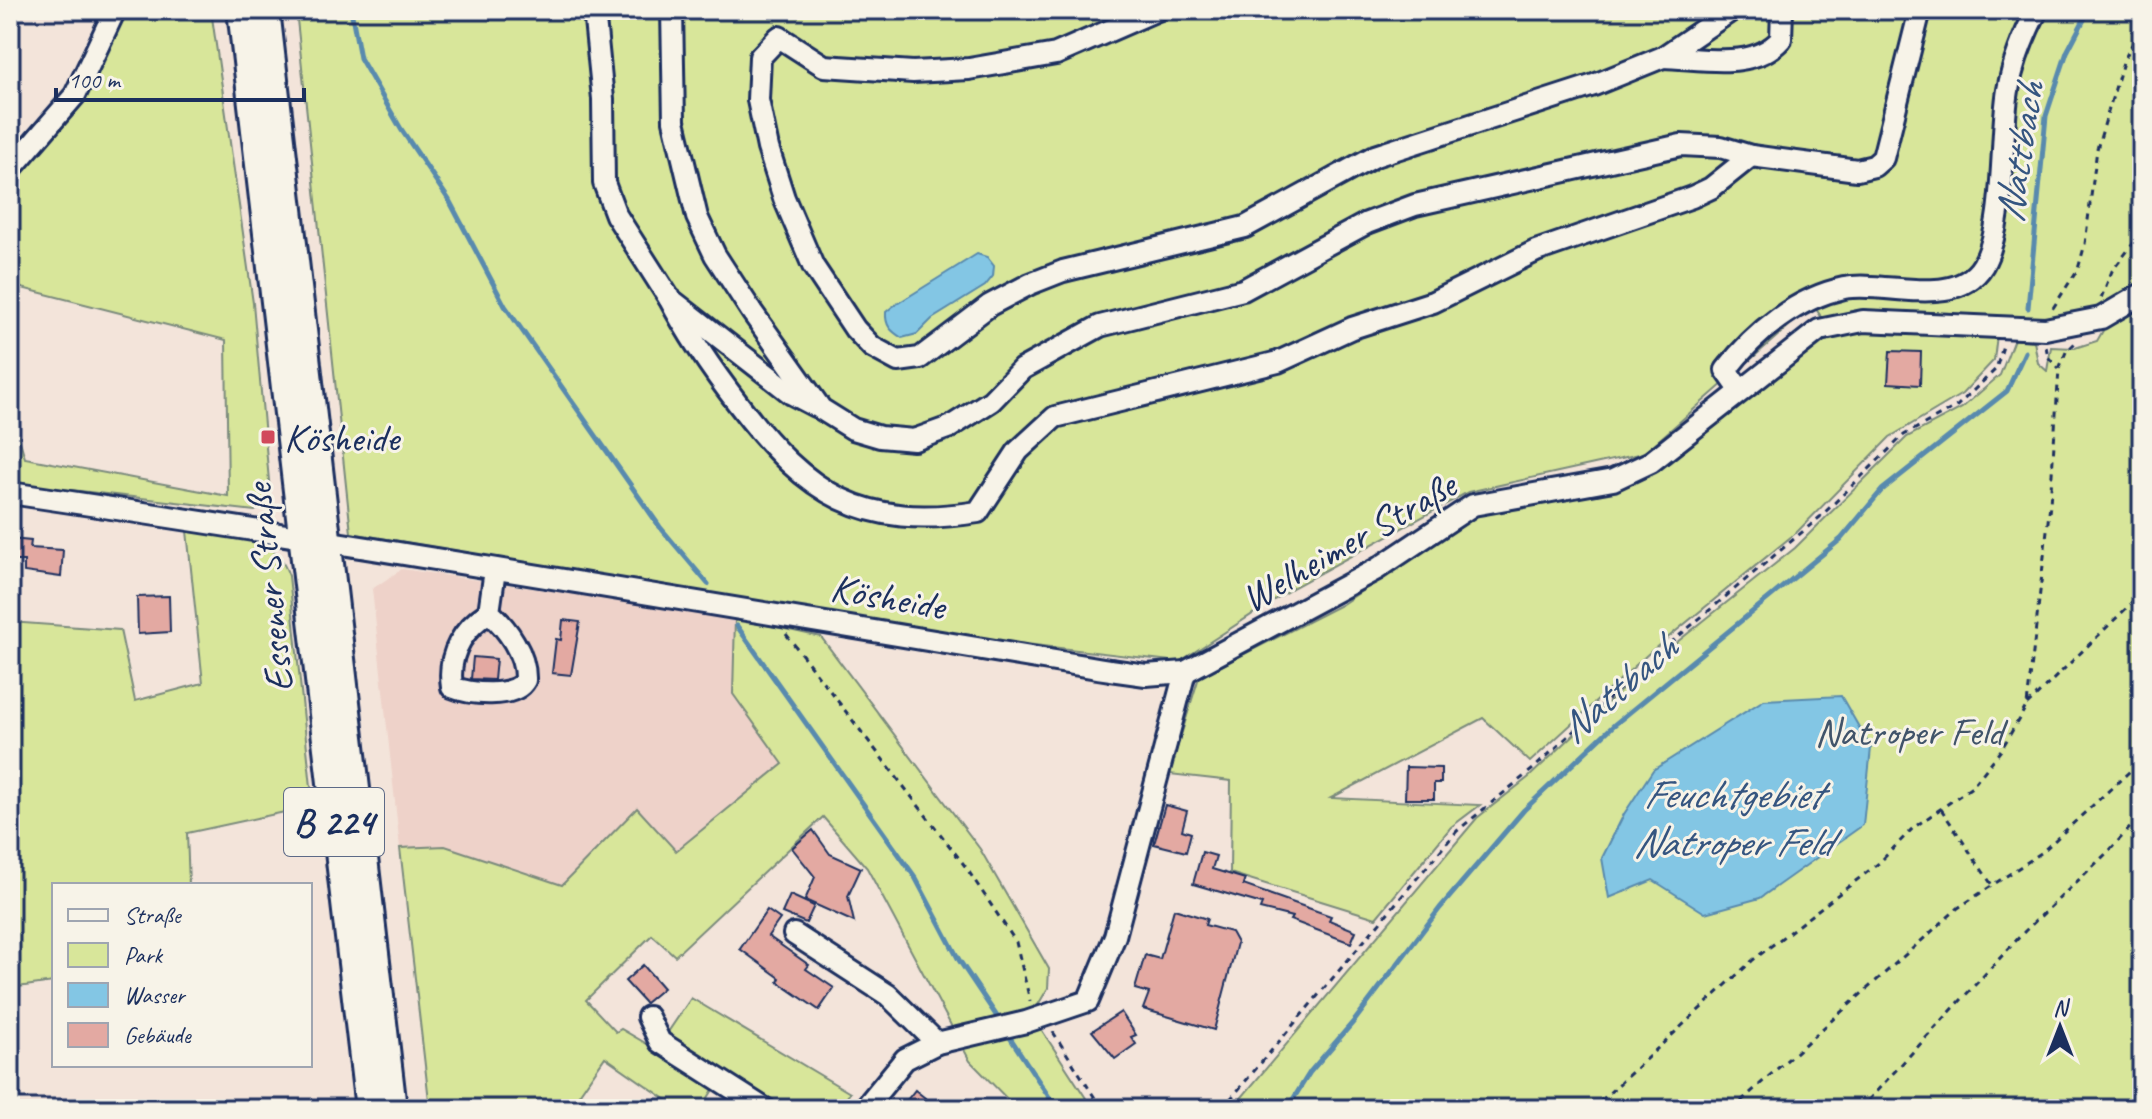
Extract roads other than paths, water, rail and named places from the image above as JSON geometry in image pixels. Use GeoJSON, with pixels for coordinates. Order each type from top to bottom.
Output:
{"type":"FeatureCollection","features":[{"type":"Feature","properties":{"kind":"main road","name":"Essener Straße"},"geometry":{"type":"LineString","coordinates":[[241,10],[369,1109]]}},
{"type":"Feature","properties":{"kind":"main road","name":"Essener Straße"},"geometry":{"type":"LineString","coordinates":[[266,10],[393,1109]]}},
{"type":"Feature","properties":{"kind":"street"},"geometry":{"type":"LineString","coordinates":[[10,170],[75,95],[115,10]]}},
{"type":"Feature","properties":{"kind":"street"},"geometry":{"type":"LineString","coordinates":[[594,10],[603,99],[604,183],[616,215],[669,298],[695,348],[770,447],[825,493],[892,515],[919,519],[978,512],[1018,451],[1055,417],[1278,362],[1352,328],[1433,302],[1536,251],[1692,197],[1711,188],[1751,156]]}},
{"type":"Feature","properties":{"kind":"street"},"geometry":{"type":"LineString","coordinates":[[672,10],[674,121],[697,217],[715,255],[821,409]]}},
{"type":"Feature","properties":{"kind":"street"},"geometry":{"type":"LineString","coordinates":[[1157,10],[1056,54],[969,69],[849,70],[824,66],[779,37],[769,45],[760,57],[758,100],[768,148],[784,198],[813,266],[872,347],[898,361],[920,358],[990,305],[1052,275],[1162,245],[1245,227],[1375,156],[1579,90],[1663,57],[1732,10]]}},
{"type":"Feature","properties":{"kind":"street"},"geometry":{"type":"LineString","coordinates":[[1663,57],[1727,60],[1753,59],[1769,53],[1781,39],[1782,10]]}},
{"type":"Feature","properties":{"kind":"street"},"geometry":{"type":"LineString","coordinates":[[669,298],[792,394],[853,429],[880,437],[914,440],[950,427],[991,401],[1022,369],[1100,326],[1243,290],[1367,223],[1415,205],[1681,145],[1721,147],[1751,156],[1857,170],[1874,166],[1883,158],[1920,10]]}},
{"type":"Feature","properties":{"kind":"street"},"geometry":{"type":"LineString","coordinates":[[1740,390],[1726,370],[1743,348],[1796,306],[1847,288],[1955,287],[1973,278],[1990,249],[2008,90],[2015,60],[2037,10]]}},
{"type":"Feature","properties":{"kind":"street","name":"Welheimer Straße"},"geometry":{"type":"LineString","coordinates":[[1185,672],[1377,569],[1473,505],[1599,482],[1633,472],[1651,462],[1819,330],[1846,322],[2041,329],[2101,318],[2142,294]]}},
{"type":"Feature","properties":{"kind":"street","name":"Kösheide"},"geometry":{"type":"LineString","coordinates":[[10,493],[328,539],[495,570],[769,612],[1110,670],[1146,675],[1185,672]]}},
{"type":"Feature","properties":{"kind":"street"},"geometry":{"type":"LineString","coordinates":[[489,612],[495,570]]}},
{"type":"Feature","properties":{"kind":"street"},"geometry":{"type":"LineString","coordinates":[[864,1109],[905,1059],[937,1043],[1033,1020],[1088,1001],[1115,936],[1185,672]]}},
{"type":"Feature","properties":{"kind":"street"},"geometry":{"type":"LineString","coordinates":[[794,934],[888,995],[937,1043]]}},
{"type":"Feature","properties":{"kind":"street"},"geometry":{"type":"LineString","coordinates":[[648,1017],[660,1042],[670,1050],[765,1109]]}},
{"type":"Feature","properties":{"kind":"water"},"geometry":{"type":"Polygon","coordinates":[[[977,254],[987,257],[994,266],[993,276],[985,286],[932,319],[917,334],[902,338],[892,330],[886,312],[977,254]]]}},
{"type":"Feature","properties":{"kind":"water","name":"Feuchtgebiet Natroper Feld"},"geometry":{"type":"Polygon","coordinates":[[[1841,696],[1871,748],[1863,825],[1760,898],[1705,913],[1653,880],[1609,898],[1602,858],[1624,814],[1653,770],[1764,700],[1841,696]]]}},
{"type":"Feature","properties":{"kind":"waterway"},"geometry":{"type":"LineString","coordinates":[[351,10],[360,58],[401,129],[449,200],[505,306],[660,527],[708,584]]}},
{"type":"Feature","properties":{"kind":"waterway","name":"Nattbach"},"geometry":{"type":"LineString","coordinates":[[2028,308],[2046,116],[2067,52],[2089,10]]}},
{"type":"Feature","properties":{"kind":"waterway","name":"Nattbach"},"geometry":{"type":"LineString","coordinates":[[1287,1109],[1310,1072],[1355,1020],[1440,908],[1524,810],[1614,725],[1841,539],[1882,490],[2007,391],[2025,352]]}},
{"type":"Feature","properties":{"kind":"waterway"},"geometry":{"type":"LineString","coordinates":[[737,626],[915,877],[959,960],[1000,1021]]}},
{"type":"Feature","properties":{"kind":"waterway"},"geometry":{"type":"LineString","coordinates":[[1007,1033],[1057,1109]]}},
{"type":"Feature","properties":{"kind":"place","name":"Kösheide"},"geometry":{"type":"Point","coordinates":[268,437]}},
{"type":"Feature","properties":{"kind":"park label","name":"Natroper Feld"},"geometry":{"type":"Point","coordinates":[1909,731]}}]}
